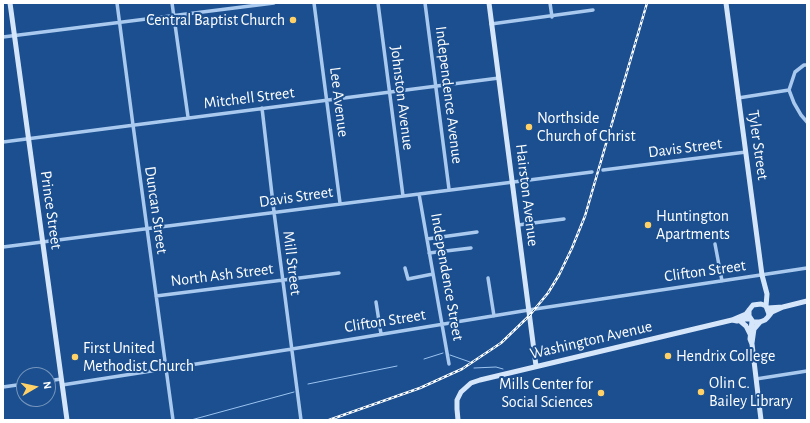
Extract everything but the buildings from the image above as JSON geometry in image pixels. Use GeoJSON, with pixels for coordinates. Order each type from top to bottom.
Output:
{"type":"FeatureCollection","features":[{"type":"Feature","properties":{"kind":"street","name":"Prince Street"},"geometry":{"type":"LineString","coordinates":[[10,3],[66,420]]}},
{"type":"Feature","properties":{"kind":"street","name":"Duncan Street"},"geometry":{"type":"LineString","coordinates":[[118,3],[173,420]]}},
{"type":"Feature","properties":{"kind":"street"},"geometry":{"type":"LineString","coordinates":[[172,3],[188,117]]}},
{"type":"Feature","properties":{"kind":"street"},"geometry":{"type":"LineString","coordinates":[[3,37],[120,21],[274,3]]}},
{"type":"Feature","properties":{"kind":"street","name":"Lee Avenue"},"geometry":{"type":"LineString","coordinates":[[314,3],[340,203]]}},
{"type":"Feature","properties":{"kind":"street","name":"Johnston Avenue"},"geometry":{"type":"LineString","coordinates":[[378,3],[402,196]]}},
{"type":"Feature","properties":{"kind":"street","name":"Independence Avenue"},"geometry":{"type":"LineString","coordinates":[[425,3],[449,189]]}},
{"type":"Feature","properties":{"kind":"street","name":"Hairston Avenue"},"geometry":{"type":"LineString","coordinates":[[489,3],[536,366]]}},
{"type":"Feature","properties":{"kind":"street"},"geometry":{"type":"LineString","coordinates":[[550,3],[552,17]]}},
{"type":"Feature","properties":{"kind":"street","name":"Tyler Street"},"geometry":{"type":"LineString","coordinates":[[726,3],[762,275],[767,297],[767,307]]}},
{"type":"Feature","properties":{"kind":"street"},"geometry":{"type":"LineString","coordinates":[[491,24],[552,17],[593,10]]}},
{"type":"Feature","properties":{"kind":"street"},"geometry":{"type":"LineString","coordinates":[[807,65],[804,65],[794,72],[789,90],[794,103],[807,122]]}},
{"type":"Feature","properties":{"kind":"street","name":"Mitchell Street"},"geometry":{"type":"LineString","coordinates":[[3,142],[498,78]]}},
{"type":"Feature","properties":{"kind":"street"},"geometry":{"type":"LineString","coordinates":[[738,98],[789,90]]}},
{"type":"Feature","properties":{"kind":"street","name":"Mill Street"},"geometry":{"type":"LineString","coordinates":[[262,108],[282,280],[301,420]]}},
{"type":"Feature","properties":{"kind":"street","name":"Davis Street"},"geometry":{"type":"LineString","coordinates":[[603,170],[746,152]]}},
{"type":"Feature","properties":{"kind":"street","name":"Davis Street"},"geometry":{"type":"LineString","coordinates":[[3,247],[592,172]]}},
{"type":"Feature","properties":{"kind":"street","name":"Independence Street"},"geometry":{"type":"LineString","coordinates":[[419,194],[449,364]]}},
{"type":"Feature","properties":{"kind":"street"},"geometry":{"type":"LineString","coordinates":[[518,225],[564,219]]}},
{"type":"Feature","properties":{"kind":"street"},"geometry":{"type":"LineString","coordinates":[[427,239],[478,232]]}},
{"type":"Feature","properties":{"kind":"street"},"geometry":{"type":"LineString","coordinates":[[715,244],[722,281]]}},
{"type":"Feature","properties":{"kind":"street"},"geometry":{"type":"LineString","coordinates":[[429,253],[471,248]]}},
{"type":"Feature","properties":{"kind":"street"},"geometry":{"type":"LineString","coordinates":[[405,268],[408,279],[433,274]]}},
{"type":"Feature","properties":{"kind":"street","name":"Clifton Street"},"geometry":{"type":"LineString","coordinates":[[56,382],[166,368],[292,349],[528,310],[807,268]]}},
{"type":"Feature","properties":{"kind":"street","name":"North Ash Street"},"geometry":{"type":"LineString","coordinates":[[156,296],[339,273]]}},
{"type":"Feature","properties":{"kind":"street"},"geometry":{"type":"LineString","coordinates":[[488,278],[494,316]]}},
{"type":"Feature","properties":{"kind":"street"},"geometry":{"type":"LineString","coordinates":[[750,334],[752,328],[749,310],[763,299],[765,290]]}},
{"type":"Feature","properties":{"kind":"street"},"geometry":{"type":"LineString","coordinates":[[767,297],[772,305],[776,307]]}},
{"type":"Feature","properties":{"kind":"street"},"geometry":{"type":"LineString","coordinates":[[752,344],[754,329],[772,312],[807,301]]}},
{"type":"Feature","properties":{"kind":"street"},"geometry":{"type":"LineString","coordinates":[[376,302],[381,334]]}},
{"type":"Feature","properties":{"kind":"street"},"geometry":{"type":"LineString","coordinates":[[757,304],[767,307],[784,307]]}},
{"type":"Feature","properties":{"kind":"street"},"geometry":{"type":"LineString","coordinates":[[767,307],[768,317]]}},
{"type":"Feature","properties":{"kind":"street","name":"Washington Avenue"},"geometry":{"type":"LineString","coordinates":[[458,420],[458,400],[461,392],[471,383],[536,366],[732,320],[746,314],[749,310]]}},
{"type":"Feature","properties":{"kind":"street","name":"Washington Avenue"},"geometry":{"type":"LineString","coordinates":[[732,320],[751,320]]}},
{"type":"Feature","properties":{"kind":"street"},"geometry":{"type":"LineString","coordinates":[[739,320],[746,326],[750,334],[761,420]]}},
{"type":"Feature","properties":{"kind":"street"},"geometry":{"type":"LineString","coordinates":[[751,320],[760,322]]}},
{"type":"Feature","properties":{"kind":"street"},"geometry":{"type":"LineString","coordinates":[[756,379],[807,371]]}},
{"type":"Feature","properties":{"kind":"street"},"geometry":{"type":"LineString","coordinates":[[3,387],[16,385]]}},
{"type":"Feature","properties":{"kind":"waterway"},"geometry":{"type":"LineString","coordinates":[[424,359],[443,353]]}},
{"type":"Feature","properties":{"kind":"waterway"},"geometry":{"type":"LineString","coordinates":[[450,355],[470,362]]}},
{"type":"Feature","properties":{"kind":"waterway"},"geometry":{"type":"LineString","coordinates":[[308,384],[397,366]]}},
{"type":"Feature","properties":{"kind":"waterway"},"geometry":{"type":"LineString","coordinates":[[474,368],[496,367],[503,369]]}},
{"type":"Feature","properties":{"kind":"waterway"},"geometry":{"type":"LineString","coordinates":[[191,420],[294,392]]}},
{"type":"Feature","properties":{"kind":"railway"},"geometry":{"type":"LineString","coordinates":[[329,420],[420,388],[462,369],[501,343],[529,316],[548,293],[559,275],[572,248],[585,216],[647,3]]}},
{"type":"Feature","properties":{"kind":"place","name":"Central Baptist Church"},"geometry":{"type":"Point","coordinates":[293,20]}},
{"type":"Feature","properties":{"kind":"place","name":"Northside Church of Christ"},"geometry":{"type":"Point","coordinates":[529,127]}},
{"type":"Feature","properties":{"kind":"place","name":"Huntington Apartments"},"geometry":{"type":"Point","coordinates":[648,225]}},
{"type":"Feature","properties":{"kind":"place","name":"Hendrix College"},"geometry":{"type":"Point","coordinates":[668,356]}},
{"type":"Feature","properties":{"kind":"place","name":"First United Methodist Church"},"geometry":{"type":"Point","coordinates":[75,357]}},
{"type":"Feature","properties":{"kind":"place","name":"Olin C. Bailey Library"},"geometry":{"type":"Point","coordinates":[701,392]}},
{"type":"Feature","properties":{"kind":"place","name":"Mills Center for Social Sciences"},"geometry":{"type":"Point","coordinates":[601,393]}}]}
